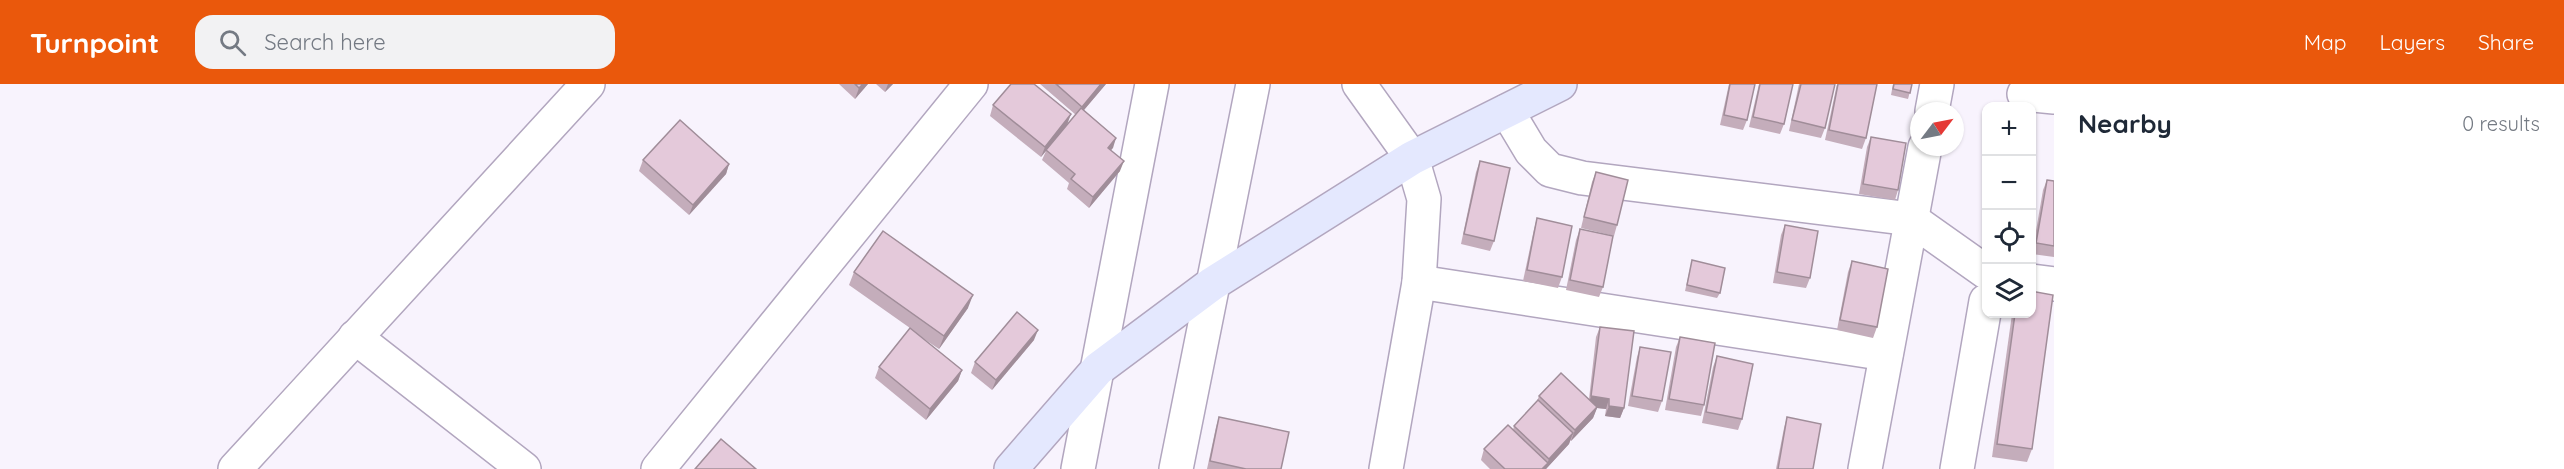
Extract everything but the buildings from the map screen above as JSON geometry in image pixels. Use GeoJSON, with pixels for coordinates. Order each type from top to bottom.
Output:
{"type":"FeatureCollection","features":[{"type":"Feature","properties":{"kind":"main road"},"geometry":{"type":"LineString","coordinates":[[1011,469],[1098,369],[1212,284],[1412,158],[1560,84]]}},
{"type":"Feature","properties":{"kind":"street"},"geometry":{"type":"LineString","coordinates":[[235,469],[588,84]]}},
{"type":"Feature","properties":{"kind":"street"},"geometry":{"type":"LineString","coordinates":[[658,469],[971,84]]}},
{"type":"Feature","properties":{"kind":"street"},"geometry":{"type":"LineString","coordinates":[[1078,469],[1152,84]]}},
{"type":"Feature","properties":{"kind":"street"},"geometry":{"type":"LineString","coordinates":[[1176,469],[1252,84]]}},
{"type":"Feature","properties":{"kind":"street"},"geometry":{"type":"LineString","coordinates":[[1359,84],[1412,158],[1424,199],[1419,282],[1386,469]]}},
{"type":"Feature","properties":{"kind":"street"},"geometry":{"type":"LineString","coordinates":[[1934,102],[1937,84]]}},
{"type":"Feature","properties":{"kind":"street"},"geometry":{"type":"LineString","coordinates":[[1507,111],[1531,151],[1550,170],[1582,178],[1911,219],[1982,269]]}},
{"type":"Feature","properties":{"kind":"street"},"geometry":{"type":"LineString","coordinates":[[1865,469],[1923,156]]}},
{"type":"Feature","properties":{"kind":"street"},"geometry":{"type":"LineString","coordinates":[[2036,281],[2054,284]]}},
{"type":"Feature","properties":{"kind":"street"},"geometry":{"type":"LineString","coordinates":[[1419,282],[1886,354]]}},
{"type":"Feature","properties":{"kind":"street"},"geometry":{"type":"LineString","coordinates":[[1957,469],[1983,318]]}},
{"type":"Feature","properties":{"kind":"street"},"geometry":{"type":"LineString","coordinates":[[355,337],[518,467]]}}]}
